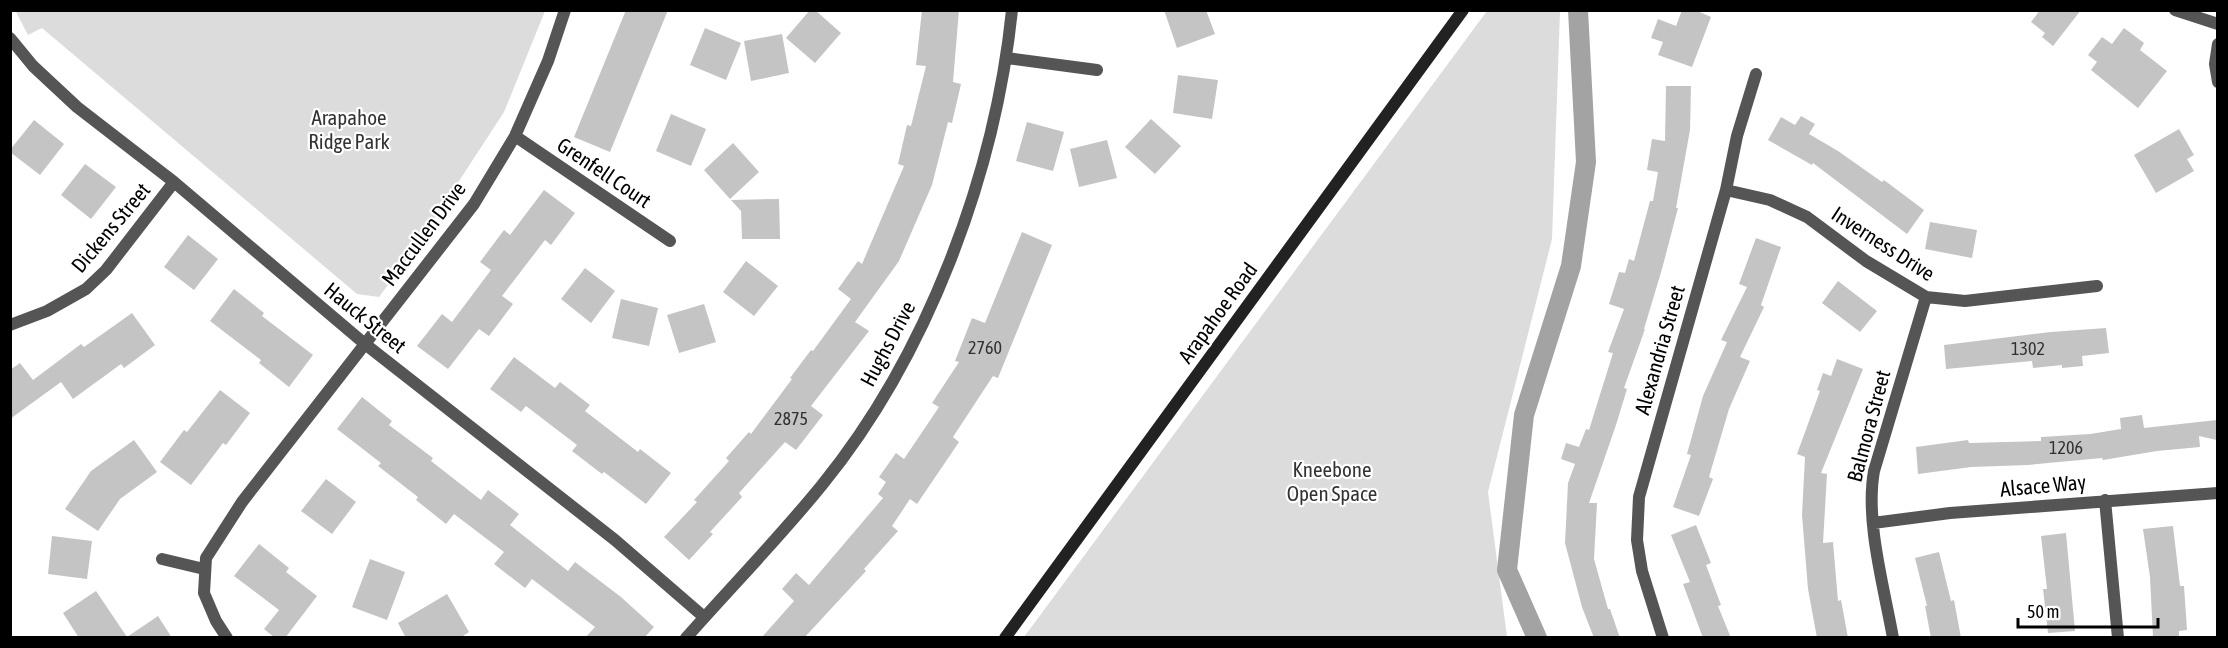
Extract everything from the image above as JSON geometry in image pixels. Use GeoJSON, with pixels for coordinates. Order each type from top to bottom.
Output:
{"type":"FeatureCollection","features":[{"type":"Feature","properties":{"kind":"main road","name":"Arapahoe Road"},"geometry":{"type":"LineString","coordinates":[[1005,638],[1463,10]]}},
{"type":"Feature","properties":{"kind":"street","name":"Maccullen Drive"},"geometry":{"type":"LineString","coordinates":[[204,569],[206,558],[233,516],[474,204],[515,136],[548,61],[565,10]]}},
{"type":"Feature","properties":{"kind":"street","name":"Hughs Drive"},"geometry":{"type":"LineString","coordinates":[[686,638],[823,485],[870,418],[912,347],[954,253],[976,192],[1007,58],[1012,10]]}},
{"type":"Feature","properties":{"kind":"street"},"geometry":{"type":"LineString","coordinates":[[2175,10],[2217,24]]}},
{"type":"Feature","properties":{"kind":"street","name":"Hauck Street"},"geometry":{"type":"LineString","coordinates":[[10,38],[33,66],[77,107],[174,182],[365,344],[615,540],[704,617]]}},
{"type":"Feature","properties":{"kind":"street"},"geometry":{"type":"LineString","coordinates":[[2217,44],[2215,64],[2217,82]]}},
{"type":"Feature","properties":{"kind":"street"},"geometry":{"type":"LineString","coordinates":[[1007,58],[1097,70]]}},
{"type":"Feature","properties":{"kind":"street","name":"Alexandria Street"},"geometry":{"type":"LineString","coordinates":[[1663,638],[1642,571],[1637,540],[1639,497],[1726,190],[1737,136],[1756,74]]}},
{"type":"Feature","properties":{"kind":"street","name":"Grenfell Court"},"geometry":{"type":"LineString","coordinates":[[515,136],[670,241]]}},
{"type":"Feature","properties":{"kind":"street","name":"Dickens Street"},"geometry":{"type":"LineString","coordinates":[[10,326],[47,311],[86,289],[106,270],[174,182]]}},
{"type":"Feature","properties":{"kind":"street","name":"Inverness Drive"},"geometry":{"type":"LineString","coordinates":[[1726,190],[1770,200],[1807,217],[1866,261],[1926,297],[1965,301],[2097,286]]}},
{"type":"Feature","properties":{"kind":"street","name":"Balmora Street"},"geometry":{"type":"LineString","coordinates":[[1893,638],[1873,523],[1871,490],[1874,471],[1926,297]]}},
{"type":"Feature","properties":{"kind":"street","name":"Alsace Way"},"geometry":{"type":"LineString","coordinates":[[1873,523],[1950,513],[2217,493]]}},
{"type":"Feature","properties":{"kind":"street"},"geometry":{"type":"LineString","coordinates":[[2105,500],[2118,638]]}},
{"type":"Feature","properties":{"kind":"street"},"geometry":{"type":"LineString","coordinates":[[162,559],[204,569],[204,593],[216,621],[227,638]]}},
{"type":"Feature","properties":{"kind":"green space","name":"Arapahoe Ridge Park"},"geometry":{"type":"Polygon","coordinates":[[[15,10],[545,11],[504,112],[418,244],[379,297],[357,294],[42,28],[28,35],[15,10]]]}},
{"type":"Feature","properties":{"kind":"green space","name":"Kneebone Open Space"},"geometry":{"type":"Polygon","coordinates":[[[1487,11],[1560,11],[1552,239],[1488,492],[1507,637],[1024,637],[1487,11]]]}},
{"type":"Feature","properties":{"kind":"building"},"geometry":{"type":"Polygon","coordinates":[[[626,10],[668,10],[610,152],[574,137],[626,10]]]}},
{"type":"Feature","properties":{"kind":"building"},"geometry":{"type":"Polygon","coordinates":[[[810,10],[815,10],[841,33],[815,63],[786,38],[810,10]]]}},
{"type":"Feature","properties":{"kind":"building"},"geometry":{"type":"Polygon","coordinates":[[[922,10],[959,10],[953,82],[961,84],[952,123],[948,122],[932,185],[899,261],[855,322],[869,331],[811,406],[823,415],[796,450],[785,442],[739,493],[742,497],[710,532],[713,534],[689,560],[664,537],[697,502],[694,500],[729,461],[726,458],[749,432],[751,434],[792,379],[790,378],[851,299],[838,289],[858,261],[862,264],[904,166],[898,164],[907,125],[911,126],[926,66],[916,65],[922,10]]]}},
{"type":"Feature","properties":{"kind":"building"},"geometry":{"type":"Polygon","coordinates":[[[1164,10],[1206,10],[1215,34],[1177,48],[1164,10]]]}},
{"type":"Feature","properties":{"kind":"building"},"geometry":{"type":"Polygon","coordinates":[[[1682,10],[1695,10],[1711,17],[1692,67],[1658,55],[1663,42],[1651,38],[1658,19],[1676,26],[1682,10]]]}},
{"type":"Feature","properties":{"kind":"building"},"geometry":{"type":"Polygon","coordinates":[[[2040,10],[2081,10],[2053,46],[2042,37],[2045,33],[2031,22],[2040,10]]]}},
{"type":"Feature","properties":{"kind":"building"},"geometry":{"type":"Polygon","coordinates":[[[705,28],[741,43],[726,80],[690,65],[705,28]]]}},
{"type":"Feature","properties":{"kind":"building"},"geometry":{"type":"Polygon","coordinates":[[[2124,28],[2144,43],[2140,50],[2167,71],[2138,108],[2091,70],[2097,62],[2088,55],[2102,37],[2112,44],[2124,28]]]}},
{"type":"Feature","properties":{"kind":"building"},"geometry":{"type":"Polygon","coordinates":[[[782,34],[789,73],[751,81],[744,41],[782,34]]]}},
{"type":"Feature","properties":{"kind":"building"},"geometry":{"type":"Polygon","coordinates":[[[1178,75],[1218,80],[1212,119],[1173,113],[1178,75]]]}},
{"type":"Feature","properties":{"kind":"building"},"geometry":{"type":"Polygon","coordinates":[[[1666,86],[1691,86],[1690,130],[1676,208],[1678,208],[1662,269],[1645,329],[1624,388],[1627,389],[1616,425],[1589,503],[1597,503],[1594,559],[1608,609],[1610,609],[1620,638],[1594,638],[1582,607],[1565,543],[1568,483],[1575,464],[1561,459],[1566,443],[1579,447],[1586,429],[1589,430],[1613,353],[1608,352],[1624,309],[1609,304],[1619,272],[1625,273],[1629,259],[1634,261],[1650,201],[1653,201],[1658,172],[1647,170],[1652,139],[1665,141],[1666,86]]]}},
{"type":"Feature","properties":{"kind":"building"},"geometry":{"type":"Polygon","coordinates":[[[671,114],[706,129],[691,166],[656,151],[671,114]]]}},
{"type":"Feature","properties":{"kind":"building"},"geometry":{"type":"Polygon","coordinates":[[[1801,116],[1815,124],[1809,134],[1882,182],[1884,180],[1924,210],[1907,234],[1813,163],[1812,165],[1768,140],[1781,117],[1795,125],[1801,116]]]}},
{"type":"Feature","properties":{"kind":"building"},"geometry":{"type":"Polygon","coordinates":[[[1151,119],[1181,146],[1155,174],[1125,147],[1151,119]]]}},
{"type":"Feature","properties":{"kind":"building"},"geometry":{"type":"Polygon","coordinates":[[[34,120],[64,144],[40,175],[10,152],[34,120]]]}},
{"type":"Feature","properties":{"kind":"building"},"geometry":{"type":"Polygon","coordinates":[[[1027,122],[1064,132],[1053,171],[1016,161],[1027,122]]]}},
{"type":"Feature","properties":{"kind":"building"},"geometry":{"type":"Polygon","coordinates":[[[2179,129],[2194,155],[2187,159],[2194,171],[2156,193],[2134,155],[2179,129]]]}},
{"type":"Feature","properties":{"kind":"building"},"geometry":{"type":"Polygon","coordinates":[[[1107,140],[1117,178],[1079,187],[1070,149],[1107,140]]]}},
{"type":"Feature","properties":{"kind":"building"},"geometry":{"type":"Polygon","coordinates":[[[733,143],[759,172],[730,199],[704,170],[733,143]]]}},
{"type":"Feature","properties":{"kind":"building"},"geometry":{"type":"Polygon","coordinates":[[[85,164],[116,187],[91,219],[61,195],[85,164]]]}},
{"type":"Feature","properties":{"kind":"building"},"geometry":{"type":"Polygon","coordinates":[[[544,190],[575,213],[551,245],[545,240],[502,296],[513,304],[489,336],[479,329],[448,369],[417,346],[442,314],[452,322],[491,270],[480,262],[504,230],[510,235],[544,190]]]}},
{"type":"Feature","properties":{"kind":"building"},"geometry":{"type":"Polygon","coordinates":[[[779,199],[780,239],[742,239],[741,211],[731,200],[779,199]]]}},
{"type":"Feature","properties":{"kind":"building"},"geometry":{"type":"Polygon","coordinates":[[[1930,222],[1977,230],[1972,258],[1925,249],[1930,222]]]}},
{"type":"Feature","properties":{"kind":"building"},"geometry":{"type":"Polygon","coordinates":[[[1022,232],[1052,245],[998,378],[993,376],[953,437],[959,442],[917,504],[910,499],[892,526],[898,531],[864,569],[866,571],[804,638],[761,638],[794,601],[782,589],[796,573],[809,585],[883,498],[878,494],[886,482],[879,477],[896,453],[904,459],[939,407],[932,403],[959,362],[955,361],[972,318],[985,323],[1022,232]]]}},
{"type":"Feature","properties":{"kind":"building"},"geometry":{"type":"Polygon","coordinates":[[[188,235],[218,259],[194,290],[164,267],[188,235]]]}},
{"type":"Feature","properties":{"kind":"building"},"geometry":{"type":"Polygon","coordinates":[[[1756,238],[1781,247],[1761,305],[1764,307],[1740,357],[1750,361],[1729,409],[1709,477],[1713,479],[1699,516],[1673,507],[1691,455],[1687,454],[1703,396],[1727,342],[1721,340],[1747,287],[1739,284],[1756,238]]]}},
{"type":"Feature","properties":{"kind":"building"},"geometry":{"type":"Polygon","coordinates":[[[746,261],[778,286],[754,316],[723,292],[746,261]]]}},
{"type":"Feature","properties":{"kind":"building"},"geometry":{"type":"Polygon","coordinates":[[[585,268],[615,291],[591,323],[561,299],[585,268]]]}},
{"type":"Feature","properties":{"kind":"building"},"geometry":{"type":"Polygon","coordinates":[[[1838,281],[1877,311],[1860,332],[1822,303],[1838,281]]]}},
{"type":"Feature","properties":{"kind":"building"},"geometry":{"type":"Polygon","coordinates":[[[234,289],[264,313],[262,316],[313,355],[289,387],[259,363],[261,360],[210,321],[234,289]]]}},
{"type":"Feature","properties":{"kind":"building"},"geometry":{"type":"Polygon","coordinates":[[[621,299],[658,308],[649,346],[612,338],[621,299]]]}},
{"type":"Feature","properties":{"kind":"building"},"geometry":{"type":"Polygon","coordinates":[[[704,304],[716,342],[679,353],[667,315],[704,304]]]}},
{"type":"Feature","properties":{"kind":"building"},"geometry":{"type":"Polygon","coordinates":[[[132,313],[155,345],[124,368],[121,364],[73,399],[61,382],[10,419],[10,370],[20,363],[33,380],[81,344],[84,347],[132,313]]]}},
{"type":"Feature","properties":{"kind":"building"},"geometry":{"type":"Polygon","coordinates":[[[2106,328],[2109,353],[2082,356],[2083,366],[2062,368],[2062,365],[2033,368],[2032,361],[1946,369],[1944,345],[2106,328]]]}},
{"type":"Feature","properties":{"kind":"building"},"geometry":{"type":"Polygon","coordinates":[[[514,357],[555,388],[560,382],[590,405],[585,411],[638,452],[640,449],[671,473],[646,504],[572,451],[577,445],[526,406],[521,412],[490,389],[514,357]]]}},
{"type":"Feature","properties":{"kind":"building"},"geometry":{"type":"Polygon","coordinates":[[[1837,359],[1863,369],[1821,473],[1827,474],[1823,543],[1833,542],[1838,601],[1841,600],[1848,638],[1817,638],[1808,589],[1802,515],[1805,457],[1797,454],[1820,391],[1817,390],[1823,373],[1831,376],[1837,359]]]}},
{"type":"Feature","properties":{"kind":"building"},"geometry":{"type":"Polygon","coordinates":[[[220,390],[250,413],[226,445],[223,443],[191,485],[160,462],[184,430],[187,432],[220,390]]]}},
{"type":"Feature","properties":{"kind":"building"},"geometry":{"type":"Polygon","coordinates":[[[362,397],[392,421],[389,425],[433,458],[431,461],[481,500],[488,490],[519,514],[510,525],[568,571],[575,562],[621,597],[654,627],[644,638],[585,638],[595,627],[532,579],[525,588],[494,564],[504,552],[454,514],[446,524],[416,500],[418,497],[378,466],[381,463],[337,429],[362,397]]]}},
{"type":"Feature","properties":{"kind":"building"},"geometry":{"type":"Polygon","coordinates":[[[2142,415],[2144,428],[2217,420],[2217,440],[2199,436],[2200,447],[2103,460],[2102,458],[2028,465],[1971,467],[1918,474],[1916,447],[1968,440],[1969,443],[2041,441],[2041,437],[2090,434],[2121,429],[2120,418],[2142,415]]]}},
{"type":"Feature","properties":{"kind":"building"},"geometry":{"type":"Polygon","coordinates":[[[134,440],[157,472],[120,499],[98,531],[65,509],[91,471],[134,440]]]}},
{"type":"Feature","properties":{"kind":"building"},"geometry":{"type":"Polygon","coordinates":[[[326,479],[356,502],[332,534],[301,511],[326,479]]]}},
{"type":"Feature","properties":{"kind":"building"},"geometry":{"type":"Polygon","coordinates":[[[1696,525],[1711,563],[1706,565],[1721,605],[1718,606],[1731,638],[1703,638],[1683,584],[1690,582],[1671,535],[1696,525]]]}},
{"type":"Feature","properties":{"kind":"building"},"geometry":{"type":"Polygon","coordinates":[[[2173,526],[2180,586],[2184,586],[2187,630],[2179,631],[2179,638],[2153,638],[2150,577],[2143,529],[2173,526]]]}},
{"type":"Feature","properties":{"kind":"building"},"geometry":{"type":"Polygon","coordinates":[[[2066,533],[2075,631],[2048,633],[2043,589],[2047,589],[2041,536],[2066,533]]]}},
{"type":"Feature","properties":{"kind":"building"},"geometry":{"type":"Polygon","coordinates":[[[52,536],[92,541],[87,579],[48,574],[52,536]]]}},
{"type":"Feature","properties":{"kind":"building"},"geometry":{"type":"Polygon","coordinates":[[[259,544],[289,568],[286,572],[317,596],[285,638],[275,638],[264,629],[279,610],[234,576],[259,544]]]}},
{"type":"Feature","properties":{"kind":"building"},"geometry":{"type":"Polygon","coordinates":[[[1939,552],[1951,601],[1954,600],[1961,638],[1931,638],[1925,606],[1927,606],[1915,558],[1939,552]]]}},
{"type":"Feature","properties":{"kind":"building"},"geometry":{"type":"Polygon","coordinates":[[[370,559],[405,572],[387,620],[352,607],[370,559]]]}},
{"type":"Feature","properties":{"kind":"building"},"geometry":{"type":"Polygon","coordinates":[[[96,591],[127,637],[158,616],[172,638],[79,638],[63,613],[96,591]]]}},
{"type":"Feature","properties":{"kind":"building"},"geometry":{"type":"Polygon","coordinates":[[[447,594],[469,632],[460,638],[406,638],[398,623],[447,594]]]}},
{"type":"Feature","properties":{"kind":"waterway"},"geometry":{"type":"LineString","coordinates":[[1537,638],[1507,570],[1524,415],[1571,266],[1586,162],[1578,10]]}}]}
